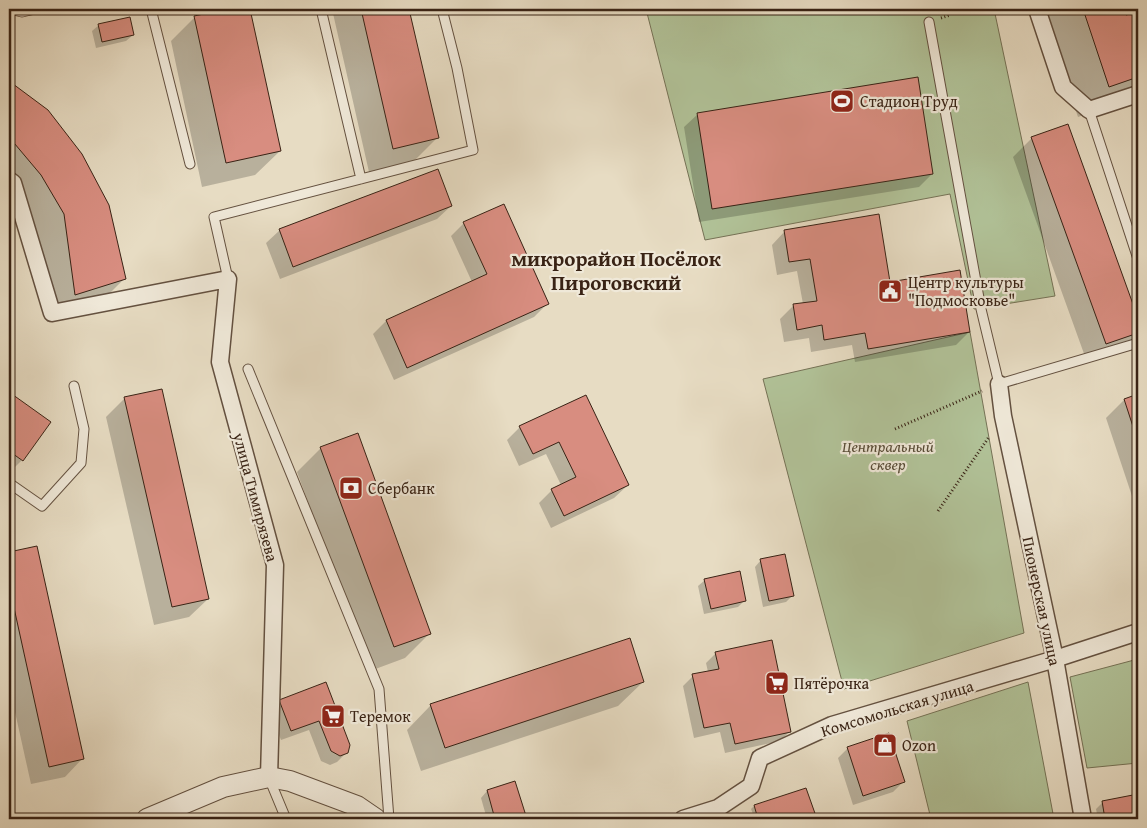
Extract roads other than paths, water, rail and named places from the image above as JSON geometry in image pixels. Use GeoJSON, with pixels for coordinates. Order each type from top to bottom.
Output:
{"type":"FeatureCollection","features":[{"type":"Feature","properties":{"kind":"street"},"geometry":{"type":"LineString","coordinates":[[1037,9],[1063,87],[1089,110],[1138,94]]}},
{"type":"Feature","properties":{"kind":"street"},"geometry":{"type":"LineString","coordinates":[[9,180],[13,182],[52,313],[228,279]]}},
{"type":"Feature","properties":{"kind":"street","name":"улица Тимирязева"},"geometry":{"type":"LineString","coordinates":[[228,279],[220,362],[275,565],[269,778]]}},
{"type":"Feature","properties":{"kind":"street","name":"Пионерская улица"},"geometry":{"type":"LineString","coordinates":[[999,384],[1003,416],[1054,660],[1083,819]]}},
{"type":"Feature","properties":{"kind":"street","name":"Комсомольская улица"},"geometry":{"type":"LineString","coordinates":[[683,819],[718,808],[751,786],[760,758],[832,726],[1054,660],[1138,632]]}},
{"type":"Feature","properties":{"kind":"street"},"geometry":{"type":"LineString","coordinates":[[147,819],[223,787],[269,778],[290,782],[357,806],[376,819]]}},
{"type":"Feature","properties":{"kind":"lane"},"geometry":{"type":"LineString","coordinates":[[9,9],[22,12],[35,9]]}},
{"type":"Feature","properties":{"kind":"lane"},"geometry":{"type":"LineString","coordinates":[[151,9],[190,164]]}},
{"type":"Feature","properties":{"kind":"lane"},"geometry":{"type":"LineString","coordinates":[[321,9],[360,180]]}},
{"type":"Feature","properties":{"kind":"lane","name":"улица Тимирязева"},"geometry":{"type":"LineString","coordinates":[[228,279],[214,217],[473,150],[442,9]]}},
{"type":"Feature","properties":{"kind":"lane"},"geometry":{"type":"LineString","coordinates":[[929,22],[982,308],[999,384],[1138,343]]}},
{"type":"Feature","properties":{"kind":"lane"},"geometry":{"type":"LineString","coordinates":[[1089,110],[1138,259]]}},
{"type":"Feature","properties":{"kind":"lane"},"geometry":{"type":"LineString","coordinates":[[248,369],[379,689],[389,819]]}},
{"type":"Feature","properties":{"kind":"lane"},"geometry":{"type":"LineString","coordinates":[[9,483],[42,506],[81,463],[84,429],[74,386]]}},
{"type":"Feature","properties":{"kind":"lane"},"geometry":{"type":"LineString","coordinates":[[269,778],[286,819]]}},
{"type":"Feature","properties":{"kind":"place","name":"Стадион Труд"},"geometry":{"type":"Point","coordinates":[842,101]}},
{"type":"Feature","properties":{"kind":"place","name":"Центр культуры \"Подмосковье\""},"geometry":{"type":"Point","coordinates":[890,291]}},
{"type":"Feature","properties":{"kind":"place","name":"Сбербанк"},"geometry":{"type":"Point","coordinates":[351,488]}},
{"type":"Feature","properties":{"kind":"place","name":"Пятёрочка"},"geometry":{"type":"Point","coordinates":[777,683]}},
{"type":"Feature","properties":{"kind":"place","name":"Теремок"},"geometry":{"type":"Point","coordinates":[333,716]}},
{"type":"Feature","properties":{"kind":"place","name":"Ozon"},"geometry":{"type":"Point","coordinates":[885,745]}},
{"type":"Feature","properties":{"kind":"district","name":"микрорайон Посёлок Пироговский"},"geometry":{"type":"Point","coordinates":[616,270]}},
{"type":"Feature","properties":{"kind":"park label","name":"Центральный сквер"},"geometry":{"type":"Point","coordinates":[888,455]}}]}
